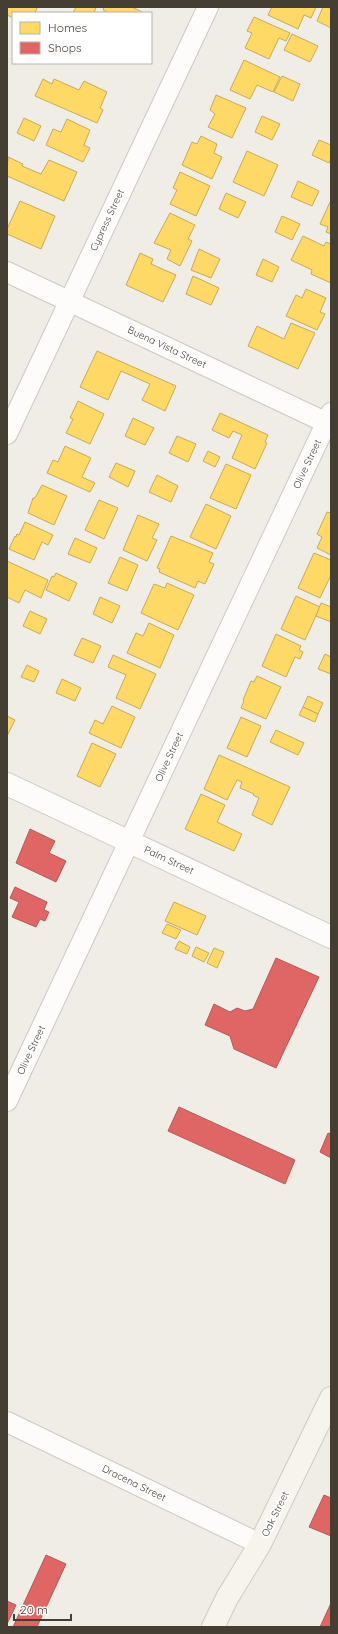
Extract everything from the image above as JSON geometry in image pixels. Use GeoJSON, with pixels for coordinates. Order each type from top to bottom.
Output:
{"type":"FeatureCollection","features":[{"type":"Feature","properties":{"kind":"main road","name":"Oak Street"},"geometry":{"type":"LineString","coordinates":[[213,1627],[227,1598],[260,1544],[331,1398]]}},
{"type":"Feature","properties":{"kind":"street","name":"Cypress Street"},"geometry":{"type":"LineString","coordinates":[[7,434],[208,7]]}},
{"type":"Feature","properties":{"kind":"street","name":"Buena Vista Street"},"geometry":{"type":"LineString","coordinates":[[7,272],[69,302],[329,418]]}},
{"type":"Feature","properties":{"kind":"street","name":"Olive Street"},"geometry":{"type":"LineString","coordinates":[[7,1101],[329,418]]}},
{"type":"Feature","properties":{"kind":"street","name":"Palm Street"},"geometry":{"type":"LineString","coordinates":[[7,784],[331,937]]}},
{"type":"Feature","properties":{"kind":"street","name":"Dracena Street"},"geometry":{"type":"LineString","coordinates":[[7,1422],[260,1544]]}},
{"type":"Feature","properties":{"kind":"building: Homes"},"geometry":{"type":"Polygon","coordinates":[[[7,7],[37,8],[35,12],[12,12],[12,18],[7,15],[7,7]]]}},
{"type":"Feature","properties":{"kind":"building: Homes"},"geometry":{"type":"Polygon","coordinates":[[[76,7],[96,7],[94,12],[74,12],[76,7]]]}},
{"type":"Feature","properties":{"kind":"building: Homes"},"geometry":{"type":"Polygon","coordinates":[[[104,7],[132,7],[142,12],[107,12],[103,10],[104,7]]]}},
{"type":"Feature","properties":{"kind":"building: Homes"},"geometry":{"type":"Polygon","coordinates":[[[272,7],[316,7],[311,18],[304,15],[298,29],[268,15],[272,7]]]}},
{"type":"Feature","properties":{"kind":"building: Homes"},"geometry":{"type":"Polygon","coordinates":[[[323,7],[331,8],[331,28],[317,21],[323,7]]]}},
{"type":"Feature","properties":{"kind":"building: Homes"},"geometry":{"type":"Polygon","coordinates":[[[254,17],[290,33],[286,41],[279,38],[269,59],[245,48],[252,33],[247,31],[254,17]]]}},
{"type":"Feature","properties":{"kind":"building: Homes"},"geometry":{"type":"Polygon","coordinates":[[[292,34],[318,46],[310,62],[284,50],[292,34]]]}},
{"type":"Feature","properties":{"kind":"building: Homes"},"geometry":{"type":"Polygon","coordinates":[[[244,60],[280,77],[273,92],[257,85],[250,99],[230,90],[244,60]]]}},
{"type":"Feature","properties":{"kind":"building: Homes"},"geometry":{"type":"Polygon","coordinates":[[[282,76],[300,84],[293,101],[274,92],[282,76]]]}},
{"type":"Feature","properties":{"kind":"building: Homes"},"geometry":{"type":"Polygon","coordinates":[[[43,79],[52,84],[54,79],[79,90],[84,81],[107,92],[100,108],[103,110],[97,123],[35,96],[43,79]]]}},
{"type":"Feature","properties":{"kind":"building: Homes"},"geometry":{"type":"Polygon","coordinates":[[[216,95],[246,108],[232,138],[208,127],[215,114],[210,110],[216,95]]]}},
{"type":"Feature","properties":{"kind":"building: Homes"},"geometry":{"type":"Polygon","coordinates":[[[262,116],[280,124],[272,140],[255,132],[262,116]]]}},
{"type":"Feature","properties":{"kind":"building: Homes"},"geometry":{"type":"Polygon","coordinates":[[[24,118],[41,126],[34,141],[17,133],[24,118]]]}},
{"type":"Feature","properties":{"kind":"building: Homes"},"geometry":{"type":"Polygon","coordinates":[[[67,119],[90,130],[84,145],[90,148],[83,162],[46,145],[53,129],[61,132],[67,119]]]}},
{"type":"Feature","properties":{"kind":"building: Homes"},"geometry":{"type":"Polygon","coordinates":[[[201,136],[217,144],[214,153],[222,157],[212,179],[182,165],[192,142],[197,144],[201,136]]]}},
{"type":"Feature","properties":{"kind":"building: Homes"},"geometry":{"type":"Polygon","coordinates":[[[319,140],[331,145],[331,159],[329,163],[312,155],[319,140]]]}},
{"type":"Feature","properties":{"kind":"building: Homes"},"geometry":{"type":"Polygon","coordinates":[[[247,151],[278,165],[264,196],[233,182],[247,151]]]}},
{"type":"Feature","properties":{"kind":"building: Homes"},"geometry":{"type":"Polygon","coordinates":[[[8,157],[23,164],[22,166],[41,174],[49,160],[77,172],[64,201],[7,176],[8,157]]]}},
{"type":"Feature","properties":{"kind":"building: Homes"},"geometry":{"type":"Polygon","coordinates":[[[180,172],[210,186],[196,216],[170,204],[177,190],[173,188],[180,172]]]}},
{"type":"Feature","properties":{"kind":"building: Homes"},"geometry":{"type":"Polygon","coordinates":[[[298,181],[319,191],[312,206],[291,197],[298,181]]]}},
{"type":"Feature","properties":{"kind":"building: Homes"},"geometry":{"type":"Polygon","coordinates":[[[226,193],[246,202],[238,218],[219,209],[226,193]]]}},
{"type":"Feature","properties":{"kind":"building: Homes"},"geometry":{"type":"Polygon","coordinates":[[[20,201],[55,216],[41,249],[7,234],[7,229],[20,201]]]}},
{"type":"Feature","properties":{"kind":"building: Homes"},"geometry":{"type":"Polygon","coordinates":[[[330,202],[331,234],[326,232],[328,227],[320,224],[330,202]]]}},
{"type":"Feature","properties":{"kind":"building: Homes"},"geometry":{"type":"Polygon","coordinates":[[[170,213],[195,225],[188,239],[192,241],[180,266],[167,259],[171,250],[154,243],[170,213]]]}},
{"type":"Feature","properties":{"kind":"building: Homes"},"geometry":{"type":"Polygon","coordinates":[[[282,216],[300,224],[292,240],[275,232],[282,216]]]}},
{"type":"Feature","properties":{"kind":"building: Homes"},"geometry":{"type":"Polygon","coordinates":[[[303,236],[324,246],[326,242],[331,244],[331,283],[311,274],[312,270],[291,260],[303,236]]]}},
{"type":"Feature","properties":{"kind":"building: Homes"},"geometry":{"type":"Polygon","coordinates":[[[199,249],[220,259],[211,278],[191,270],[199,249]]]}},
{"type":"Feature","properties":{"kind":"building: Homes"},"geometry":{"type":"Polygon","coordinates":[[[140,253],[153,259],[151,264],[176,275],[163,302],[126,285],[140,253]]]}},
{"type":"Feature","properties":{"kind":"building: Homes"},"geometry":{"type":"Polygon","coordinates":[[[263,259],[279,267],[272,282],[256,275],[263,259]]]}},
{"type":"Feature","properties":{"kind":"building: Homes"},"geometry":{"type":"Polygon","coordinates":[[[193,276],[219,288],[211,305],[186,294],[193,276]]]}},
{"type":"Feature","properties":{"kind":"building: Homes"},"geometry":{"type":"Polygon","coordinates":[[[306,289],[326,298],[320,312],[325,314],[317,330],[286,316],[296,295],[302,298],[306,289]]]}},
{"type":"Feature","properties":{"kind":"building: Homes"},"geometry":{"type":"Polygon","coordinates":[[[291,323],[315,333],[298,369],[248,346],[257,326],[284,339],[291,323]]]}},
{"type":"Feature","properties":{"kind":"building: Homes"},"geometry":{"type":"Polygon","coordinates":[[[97,351],[176,386],[165,411],[142,400],[150,384],[121,371],[108,400],[80,387],[97,351]]]}},
{"type":"Feature","properties":{"kind":"building: Homes"},"geometry":{"type":"Polygon","coordinates":[[[78,401],[104,414],[90,444],[66,433],[73,419],[70,418],[78,401]]]}},
{"type":"Feature","properties":{"kind":"building: Homes"},"geometry":{"type":"Polygon","coordinates":[[[220,413],[268,435],[265,442],[267,443],[255,469],[232,458],[242,435],[233,431],[229,438],[212,430],[220,413]]]}},
{"type":"Feature","properties":{"kind":"building: Homes"},"geometry":{"type":"Polygon","coordinates":[[[133,418],[154,428],[145,445],[125,436],[133,418]]]}},
{"type":"Feature","properties":{"kind":"building: Homes"},"geometry":{"type":"Polygon","coordinates":[[[177,436],[196,444],[188,462],[169,453],[177,436]]]}},
{"type":"Feature","properties":{"kind":"building: Homes"},"geometry":{"type":"Polygon","coordinates":[[[65,446],[91,458],[82,477],[95,483],[90,492],[47,473],[53,460],[58,462],[65,446]]]}},
{"type":"Feature","properties":{"kind":"building: Homes"},"geometry":{"type":"Polygon","coordinates":[[[208,451],[220,457],[215,467],[203,461],[208,451]]]}},
{"type":"Feature","properties":{"kind":"building: Homes"},"geometry":{"type":"Polygon","coordinates":[[[116,463],[135,471],[128,487],[109,477],[116,463]]]}},
{"type":"Feature","properties":{"kind":"building: Homes"},"geometry":{"type":"Polygon","coordinates":[[[226,464],[251,475],[236,509],[210,498],[226,464]]]}},
{"type":"Feature","properties":{"kind":"building: Homes"},"geometry":{"type":"Polygon","coordinates":[[[157,475],[178,486],[171,502],[149,492],[157,475]]]}},
{"type":"Feature","properties":{"kind":"building: Homes"},"geometry":{"type":"Polygon","coordinates":[[[42,485],[67,496],[54,525],[28,513],[33,498],[35,498],[42,485]]]}},
{"type":"Feature","properties":{"kind":"building: Homes"},"geometry":{"type":"Polygon","coordinates":[[[99,500],[118,508],[104,539],[85,530],[99,500]]]}},
{"type":"Feature","properties":{"kind":"building: Homes"},"geometry":{"type":"Polygon","coordinates":[[[206,504],[231,516],[216,549],[190,537],[206,504]]]}},
{"type":"Feature","properties":{"kind":"building: Homes"},"geometry":{"type":"Polygon","coordinates":[[[327,512],[331,513],[331,555],[317,548],[322,537],[317,534],[327,512]]]}},
{"type":"Feature","properties":{"kind":"building: Homes"},"geometry":{"type":"Polygon","coordinates":[[[138,515],[159,524],[152,538],[157,540],[147,561],[123,550],[138,515]]]}},
{"type":"Feature","properties":{"kind":"building: Homes"},"geometry":{"type":"Polygon","coordinates":[[[25,522],[53,535],[48,545],[42,542],[34,560],[9,549],[15,536],[16,537],[17,534],[19,535],[25,522]]]}},
{"type":"Feature","properties":{"kind":"building: Homes"},"geometry":{"type":"Polygon","coordinates":[[[171,536],[213,553],[209,562],[214,564],[205,584],[198,581],[195,588],[159,572],[160,569],[157,568],[171,536]]]}},
{"type":"Feature","properties":{"kind":"building: Homes"},"geometry":{"type":"Polygon","coordinates":[[[75,538],[97,548],[90,563],[68,554],[75,538]]]}},
{"type":"Feature","properties":{"kind":"building: Homes"},"geometry":{"type":"Polygon","coordinates":[[[314,553],[331,560],[331,575],[320,598],[298,588],[314,553]]]}},
{"type":"Feature","properties":{"kind":"building: Homes"},"geometry":{"type":"Polygon","coordinates":[[[120,557],[138,565],[127,591],[108,583],[120,557]]]}},
{"type":"Feature","properties":{"kind":"building: Homes"},"geometry":{"type":"Polygon","coordinates":[[[7,561],[48,580],[41,598],[25,590],[19,603],[7,597],[7,561]]]}},
{"type":"Feature","properties":{"kind":"building: Homes"},"geometry":{"type":"Polygon","coordinates":[[[56,573],[77,583],[69,601],[46,590],[52,576],[54,577],[56,573]]]}},
{"type":"Feature","properties":{"kind":"building: Homes"},"geometry":{"type":"Polygon","coordinates":[[[167,583],[194,595],[178,630],[141,613],[154,584],[165,588],[167,583]]]}},
{"type":"Feature","properties":{"kind":"building: Homes"},"geometry":{"type":"Polygon","coordinates":[[[296,596],[320,607],[305,640],[281,629],[296,596]]]}},
{"type":"Feature","properties":{"kind":"building: Homes"},"geometry":{"type":"Polygon","coordinates":[[[100,597],[120,606],[112,623],[93,614],[100,597]]]}},
{"type":"Feature","properties":{"kind":"building: Homes"},"geometry":{"type":"Polygon","coordinates":[[[321,603],[331,607],[331,622],[316,616],[321,603]]]}},
{"type":"Feature","properties":{"kind":"building: Homes"},"geometry":{"type":"Polygon","coordinates":[[[30,611],[47,619],[40,634],[23,626],[30,611]]]}},
{"type":"Feature","properties":{"kind":"building: Homes"},"geometry":{"type":"Polygon","coordinates":[[[149,623],[174,635],[160,668],[127,653],[136,633],[143,636],[149,623]]]}},
{"type":"Feature","properties":{"kind":"building: Homes"},"geometry":{"type":"Polygon","coordinates":[[[276,634],[301,646],[299,650],[303,652],[300,659],[295,657],[286,677],[262,666],[276,634]]]}},
{"type":"Feature","properties":{"kind":"building: Homes"},"geometry":{"type":"Polygon","coordinates":[[[82,638],[101,646],[93,663],[74,655],[82,638]]]}},
{"type":"Feature","properties":{"kind":"building: Homes"},"geometry":{"type":"Polygon","coordinates":[[[325,654],[331,657],[331,674],[318,669],[325,654]]]}},
{"type":"Feature","properties":{"kind":"building: Homes"},"geometry":{"type":"Polygon","coordinates":[[[113,655],[156,674],[140,709],[116,698],[126,675],[108,667],[113,655]]]}},
{"type":"Feature","properties":{"kind":"building: Homes"},"geometry":{"type":"Polygon","coordinates":[[[27,665],[39,671],[34,682],[21,677],[27,665]]]}},
{"type":"Feature","properties":{"kind":"building: Homes"},"geometry":{"type":"Polygon","coordinates":[[[257,676],[281,687],[266,719],[241,708],[251,681],[254,682],[257,676]]]}},
{"type":"Feature","properties":{"kind":"building: Homes"},"geometry":{"type":"Polygon","coordinates":[[[62,679],[81,688],[75,701],[56,693],[62,679]]]}},
{"type":"Feature","properties":{"kind":"building: Homes"},"geometry":{"type":"Polygon","coordinates":[[[308,696],[323,703],[318,714],[303,707],[308,696]]]}},
{"type":"Feature","properties":{"kind":"building: Homes"},"geometry":{"type":"Polygon","coordinates":[[[112,706],[135,717],[121,748],[89,733],[95,720],[103,724],[112,706]]]}},
{"type":"Feature","properties":{"kind":"building: Homes"},"geometry":{"type":"Polygon","coordinates":[[[303,707],[318,714],[315,722],[299,715],[303,707]]]}},
{"type":"Feature","properties":{"kind":"building: Homes"},"geometry":{"type":"Polygon","coordinates":[[[7,716],[15,720],[7,736],[7,716]]]}},
{"type":"Feature","properties":{"kind":"building: Homes"},"geometry":{"type":"Polygon","coordinates":[[[241,717],[261,726],[247,757],[227,748],[241,717]]]}},
{"type":"Feature","properties":{"kind":"building: Homes"},"geometry":{"type":"Polygon","coordinates":[[[276,730],[304,743],[298,755],[270,742],[276,730]]]}},
{"type":"Feature","properties":{"kind":"building: Homes"},"geometry":{"type":"Polygon","coordinates":[[[92,743],[116,754],[100,787],[77,776],[92,743]]]}},
{"type":"Feature","properties":{"kind":"building: Homes"},"geometry":{"type":"Polygon","coordinates":[[[219,755],[290,787],[272,825],[252,815],[259,798],[253,795],[254,794],[240,788],[242,782],[237,780],[227,800],[204,789],[219,755]]]}},
{"type":"Feature","properties":{"kind":"building: Homes"},"geometry":{"type":"Polygon","coordinates":[[[201,794],[225,805],[217,822],[242,834],[234,851],[185,829],[201,794]]]}},
{"type":"Feature","properties":{"kind":"building: Homes"},"geometry":{"type":"Polygon","coordinates":[[[174,902],[206,916],[197,935],[165,921],[174,902]]]}},
{"type":"Feature","properties":{"kind":"building: Homes"},"geometry":{"type":"Polygon","coordinates":[[[167,924],[181,930],[176,939],[162,933],[167,924]]]}},
{"type":"Feature","properties":{"kind":"building: Homes"},"geometry":{"type":"Polygon","coordinates":[[[179,941],[190,947],[187,954],[175,949],[179,941]]]}},
{"type":"Feature","properties":{"kind":"building: Homes"},"geometry":{"type":"Polygon","coordinates":[[[196,947],[209,953],[204,962],[192,956],[196,947]]]}},
{"type":"Feature","properties":{"kind":"building: Homes"},"geometry":{"type":"Polygon","coordinates":[[[214,948],[224,952],[217,968],[207,963],[214,948]]]}},
{"type":"Feature","properties":{"kind":"building: Shops"},"geometry":{"type":"Polygon","coordinates":[[[30,829],[55,841],[49,853],[66,861],[56,882],[16,863],[30,829]]]}},
{"type":"Feature","properties":{"kind":"building: Shops"},"geometry":{"type":"Polygon","coordinates":[[[15,887],[47,902],[44,910],[49,912],[45,921],[40,919],[36,927],[12,917],[19,902],[10,898],[15,887]]]}},
{"type":"Feature","properties":{"kind":"building: Shops"},"geometry":{"type":"Polygon","coordinates":[[[276,958],[319,977],[276,1068],[234,1049],[230,1036],[205,1025],[214,1004],[230,1012],[237,1008],[245,1011],[253,1009],[276,958]]]}},
{"type":"Feature","properties":{"kind":"building: Shops"},"geometry":{"type":"Polygon","coordinates":[[[179,1107],[295,1160],[285,1184],[168,1131],[179,1107]]]}},
{"type":"Feature","properties":{"kind":"building: Shops"},"geometry":{"type":"Polygon","coordinates":[[[328,1133],[331,1134],[331,1158],[320,1152],[328,1133]]]}},
{"type":"Feature","properties":{"kind":"building: Shops"},"geometry":{"type":"Polygon","coordinates":[[[324,1495],[331,1498],[331,1536],[309,1527],[324,1495]]]}},
{"type":"Feature","properties":{"kind":"building: Shops"},"geometry":{"type":"Polygon","coordinates":[[[46,1555],[66,1564],[37,1627],[13,1627],[46,1555]]]}},
{"type":"Feature","properties":{"kind":"building: Shops"},"geometry":{"type":"Polygon","coordinates":[[[7,1601],[16,1605],[7,1624],[7,1601]]]}},
{"type":"Feature","properties":{"kind":"building: Shops"},"geometry":{"type":"Polygon","coordinates":[[[331,1603],[331,1627],[320,1627],[331,1603]]]}}]}
